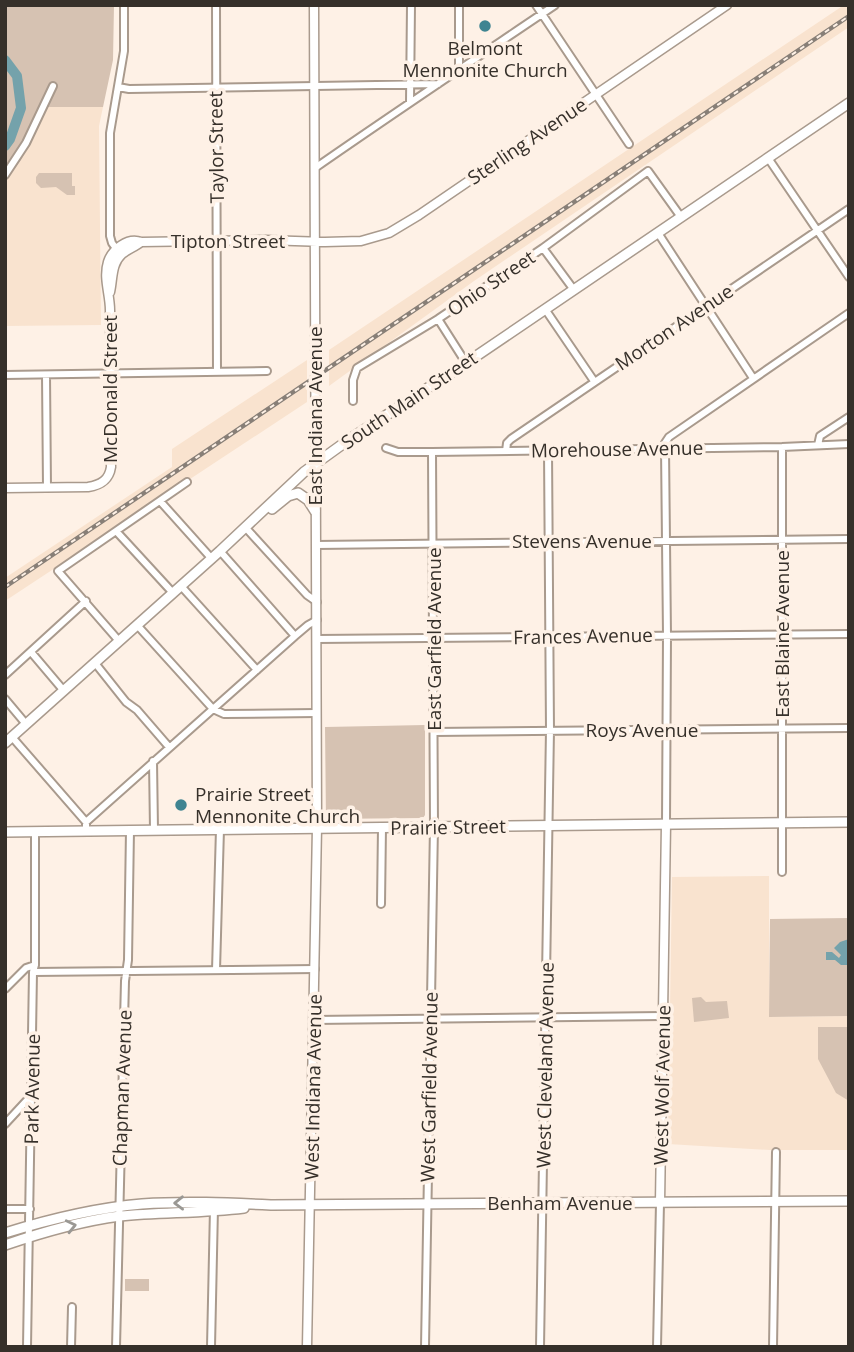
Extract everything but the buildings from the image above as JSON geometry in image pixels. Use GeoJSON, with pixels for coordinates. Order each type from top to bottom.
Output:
{"type":"FeatureCollection","features":[{"type":"Feature","properties":{"kind":"main road","name":"South Main Street"},"geometry":{"type":"LineString","coordinates":[[9,740],[315,464],[846,108]]}},
{"type":"Feature","properties":{"kind":"main road"},"geometry":{"type":"LineString","coordinates":[[261,513],[268,512],[295,493],[308,500],[315,511]]}},
{"type":"Feature","properties":{"kind":"main road","name":"Prairie Street"},"geometry":{"type":"LineString","coordinates":[[5,831],[86,826],[154,830],[849,822]]}},
{"type":"Feature","properties":{"kind":"main road","name":"Benham Avenue"},"geometry":{"type":"LineString","coordinates":[[5,1233],[74,1214],[214,1207],[849,1201]]}},
{"type":"Feature","properties":{"kind":"main road","name":"Benham Avenue"},"geometry":{"type":"LineString","coordinates":[[5,1245],[119,1211]]}},
{"type":"Feature","properties":{"kind":"street","name":"McDonald Street"},"geometry":{"type":"LineString","coordinates":[[47,488],[97,485],[104,481],[111,467],[110,295],[106,273],[108,262],[119,251],[110,236],[109,150],[124,51],[124,5]]}},
{"type":"Feature","properties":{"kind":"street","name":"Taylor Street"},"geometry":{"type":"LineString","coordinates":[[216,5],[217,372]]}},
{"type":"Feature","properties":{"kind":"street","name":"East Indiana Avenue"},"geometry":{"type":"LineString","coordinates":[[314,5],[317,827]]}},
{"type":"Feature","properties":{"kind":"street"},"geometry":{"type":"LineString","coordinates":[[410,102],[411,5]]}},
{"type":"Feature","properties":{"kind":"street"},"geometry":{"type":"LineString","coordinates":[[459,5],[459,71]]}},
{"type":"Feature","properties":{"kind":"street"},"geometry":{"type":"LineString","coordinates":[[536,5],[629,144]]}},
{"type":"Feature","properties":{"kind":"street"},"geometry":{"type":"LineString","coordinates":[[315,168],[555,5]]}},
{"type":"Feature","properties":{"kind":"street","name":"Sterling Avenue"},"geometry":{"type":"LineString","coordinates":[[314,242],[373,239],[402,226],[727,5]]}},
{"type":"Feature","properties":{"kind":"street"},"geometry":{"type":"LineString","coordinates":[[118,87],[438,84]]}},
{"type":"Feature","properties":{"kind":"street"},"geometry":{"type":"LineString","coordinates":[[5,175],[26,143],[53,86]]}},
{"type":"Feature","properties":{"kind":"street"},"geometry":{"type":"LineString","coordinates":[[768,158],[849,277]]}},
{"type":"Feature","properties":{"kind":"street","name":"Ohio Street"},"geometry":{"type":"LineString","coordinates":[[353,401],[353,380],[357,368],[438,319],[543,248],[648,171],[681,217]]}},
{"type":"Feature","properties":{"kind":"street","name":"Morton Avenue"},"geometry":{"type":"LineString","coordinates":[[506,451],[507,443],[511,439],[849,209]]}},
{"type":"Feature","properties":{"kind":"street"},"geometry":{"type":"LineString","coordinates":[[657,233],[753,378]]}},
{"type":"Feature","properties":{"kind":"street","name":"Tipton Street"},"geometry":{"type":"LineString","coordinates":[[119,251],[128,242],[136,240],[314,242]]}},
{"type":"Feature","properties":{"kind":"street"},"geometry":{"type":"LineString","coordinates":[[543,248],[573,290]]}},
{"type":"Feature","properties":{"kind":"street"},"geometry":{"type":"LineString","coordinates":[[545,309],[594,381]]}},
{"type":"Feature","properties":{"kind":"street"},"geometry":{"type":"LineString","coordinates":[[666,824],[665,448],[668,437],[849,313]]}},
{"type":"Feature","properties":{"kind":"street"},"geometry":{"type":"LineString","coordinates":[[438,319],[466,363]]}},
{"type":"Feature","properties":{"kind":"street"},"geometry":{"type":"LineString","coordinates":[[5,375],[267,371]]}},
{"type":"Feature","properties":{"kind":"street"},"geometry":{"type":"LineString","coordinates":[[5,488],[47,488],[46,375]]}},
{"type":"Feature","properties":{"kind":"street"},"geometry":{"type":"LineString","coordinates":[[817,445],[820,436],[849,417]]}},
{"type":"Feature","properties":{"kind":"street","name":"Morehouse Avenue"},"geometry":{"type":"LineString","coordinates":[[386,448],[398,452],[432,452],[849,444]]}},
{"type":"Feature","properties":{"kind":"street","name":"East Blaine Avenue"},"geometry":{"type":"LineString","coordinates":[[782,447],[782,872]]}},
{"type":"Feature","properties":{"kind":"street","name":"West Cleveland Avenue"},"geometry":{"type":"LineString","coordinates":[[540,1347],[551,730],[548,450]]}},
{"type":"Feature","properties":{"kind":"street","name":"East Garfield Avenue"},"geometry":{"type":"LineString","coordinates":[[432,452],[434,826]]}},
{"type":"Feature","properties":{"kind":"street"},"geometry":{"type":"LineString","coordinates":[[119,641],[58,571],[187,482]]}},
{"type":"Feature","properties":{"kind":"street"},"geometry":{"type":"LineString","coordinates":[[160,501],[212,559]]}},
{"type":"Feature","properties":{"kind":"street"},"geometry":{"type":"LineString","coordinates":[[245,527],[307,595],[317,602]]}},
{"type":"Feature","properties":{"kind":"street"},"geometry":{"type":"LineString","coordinates":[[116,531],[173,593]]}},
{"type":"Feature","properties":{"kind":"street","name":"Stevens Avenue"},"geometry":{"type":"LineString","coordinates":[[316,545],[849,539]]}},
{"type":"Feature","properties":{"kind":"street"},"geometry":{"type":"LineString","coordinates":[[220,551],[295,636]]}},
{"type":"Feature","properties":{"kind":"street"},"geometry":{"type":"LineString","coordinates":[[181,586],[257,670]]}},
{"type":"Feature","properties":{"kind":"street"},"geometry":{"type":"LineString","coordinates":[[5,675],[86,601]]}},
{"type":"Feature","properties":{"kind":"street"},"geometry":{"type":"LineString","coordinates":[[9,740],[86,826],[153,761],[295,636],[317,620]]}},
{"type":"Feature","properties":{"kind":"street"},"geometry":{"type":"LineString","coordinates":[[138,625],[214,709],[224,714],[317,713]]}},
{"type":"Feature","properties":{"kind":"street","name":"Frances Avenue"},"geometry":{"type":"LineString","coordinates":[[317,639],[849,634]]}},
{"type":"Feature","properties":{"kind":"street"},"geometry":{"type":"LineString","coordinates":[[31,652],[64,691]]}},
{"type":"Feature","properties":{"kind":"street"},"geometry":{"type":"LineString","coordinates":[[95,663],[126,702],[137,710],[169,747]]}},
{"type":"Feature","properties":{"kind":"street"},"geometry":{"type":"LineString","coordinates":[[5,699],[26,724]]}},
{"type":"Feature","properties":{"kind":"street","name":"Roys Avenue"},"geometry":{"type":"LineString","coordinates":[[434,732],[849,728]]}},
{"type":"Feature","properties":{"kind":"street"},"geometry":{"type":"LineString","coordinates":[[153,761],[154,830]]}},
{"type":"Feature","properties":{"kind":"street","name":"West Wolf Avenue"},"geometry":{"type":"LineString","coordinates":[[657,1347],[666,824]]}},
{"type":"Feature","properties":{"kind":"street","name":"West Garfield Avenue"},"geometry":{"type":"LineString","coordinates":[[425,1347],[434,826]]}},
{"type":"Feature","properties":{"kind":"street","name":"West Indiana Avenue"},"geometry":{"type":"LineString","coordinates":[[307,1347],[317,827]]}},
{"type":"Feature","properties":{"kind":"street"},"geometry":{"type":"LineString","coordinates":[[381,904],[382,827]]}},
{"type":"Feature","properties":{"kind":"street"},"geometry":{"type":"LineString","coordinates":[[216,970],[220,829]]}},
{"type":"Feature","properties":{"kind":"street","name":"Chapman Avenue"},"geometry":{"type":"LineString","coordinates":[[116,1347],[130,830]]}},
{"type":"Feature","properties":{"kind":"street","name":"Park Avenue"},"geometry":{"type":"LineString","coordinates":[[27,1347],[35,831]]}},
{"type":"Feature","properties":{"kind":"street"},"geometry":{"type":"LineString","coordinates":[[5,989],[26,968],[126,971],[316,969]]}},
{"type":"Feature","properties":{"kind":"street"},"geometry":{"type":"LineString","coordinates":[[314,1020],[663,1016]]}},
{"type":"Feature","properties":{"kind":"street"},"geometry":{"type":"LineString","coordinates":[[5,1124],[31,1096]]}},
{"type":"Feature","properties":{"kind":"street"},"geometry":{"type":"LineString","coordinates":[[773,1347],[776,1153]]}},
{"type":"Feature","properties":{"kind":"street"},"geometry":{"type":"LineString","coordinates":[[211,1347],[214,1207]]}},
{"type":"Feature","properties":{"kind":"street"},"geometry":{"type":"LineString","coordinates":[[5,1209],[30,1209]]}},
{"type":"Feature","properties":{"kind":"street"},"geometry":{"type":"LineString","coordinates":[[71,1347],[72,1307]]}},
{"type":"Feature","properties":{"kind":"shaded area"},"geometry":{"type":"Polygon","coordinates":[[[5,5],[114,5],[113,60],[103,107],[48,107],[21,160],[5,181],[5,5]]]}},
{"type":"Feature","properties":{"kind":"shaded area"},"geometry":{"type":"Polygon","coordinates":[[[844,5],[849,5],[849,27],[474,281],[329,386],[329,350],[844,5]]]}},
{"type":"Feature","properties":{"kind":"shaded area"},"geometry":{"type":"Polygon","coordinates":[[[48,107],[103,107],[99,126],[101,325],[5,326],[5,181],[21,160],[48,107]]]}},
{"type":"Feature","properties":{"kind":"shaded area"},"geometry":{"type":"Polygon","coordinates":[[[39,173],[72,173],[75,195],[67,195],[56,187],[41,188],[36,183],[39,173]]]}},
{"type":"Feature","properties":{"kind":"shaded area"},"geometry":{"type":"Polygon","coordinates":[[[307,360],[307,402],[5,601],[5,578],[172,467],[172,449],[307,360]]]}},
{"type":"Feature","properties":{"kind":"shaded area"},"geometry":{"type":"Polygon","coordinates":[[[425,725],[423,818],[326,819],[325,727],[425,725]]]}},
{"type":"Feature","properties":{"kind":"shaded area"},"geometry":{"type":"Polygon","coordinates":[[[769,876],[769,1017],[849,1016],[849,1150],[770,1150],[668,1144],[672,877],[769,876]]]}},
{"type":"Feature","properties":{"kind":"shaded area"},"geometry":{"type":"Polygon","coordinates":[[[849,918],[849,1016],[769,1017],[770,919],[849,918]]]}},
{"type":"Feature","properties":{"kind":"shaded area"},"geometry":{"type":"Polygon","coordinates":[[[701,997],[706,1002],[727,1001],[729,1018],[694,1022],[692,998],[701,997]]]}},
{"type":"Feature","properties":{"kind":"shaded area"},"geometry":{"type":"Polygon","coordinates":[[[818,1027],[849,1027],[849,1101],[836,1093],[818,1059],[818,1027]]]}},
{"type":"Feature","properties":{"kind":"shaded area"},"geometry":{"type":"Polygon","coordinates":[[[125,1279],[149,1279],[149,1291],[125,1291],[125,1279]]]}},
{"type":"Feature","properties":{"kind":"water"},"geometry":{"type":"Polygon","coordinates":[[[849,939],[849,965],[826,960],[826,952],[832,952],[839,958],[841,955],[834,948],[849,939]]]}},
{"type":"Feature","properties":{"kind":"waterway"},"geometry":{"type":"LineString","coordinates":[[5,60],[17,76],[21,108],[5,146]]}},
{"type":"Feature","properties":{"kind":"railway"},"geometry":{"type":"LineString","coordinates":[[5,587],[849,16]]}},
{"type":"Feature","properties":{"kind":"place","name":"Belmont Mennonite Church"},"geometry":{"type":"Point","coordinates":[485,26]}},
{"type":"Feature","properties":{"kind":"place","name":"Prairie Street Mennonite Church"},"geometry":{"type":"Point","coordinates":[181,805]}}]}
